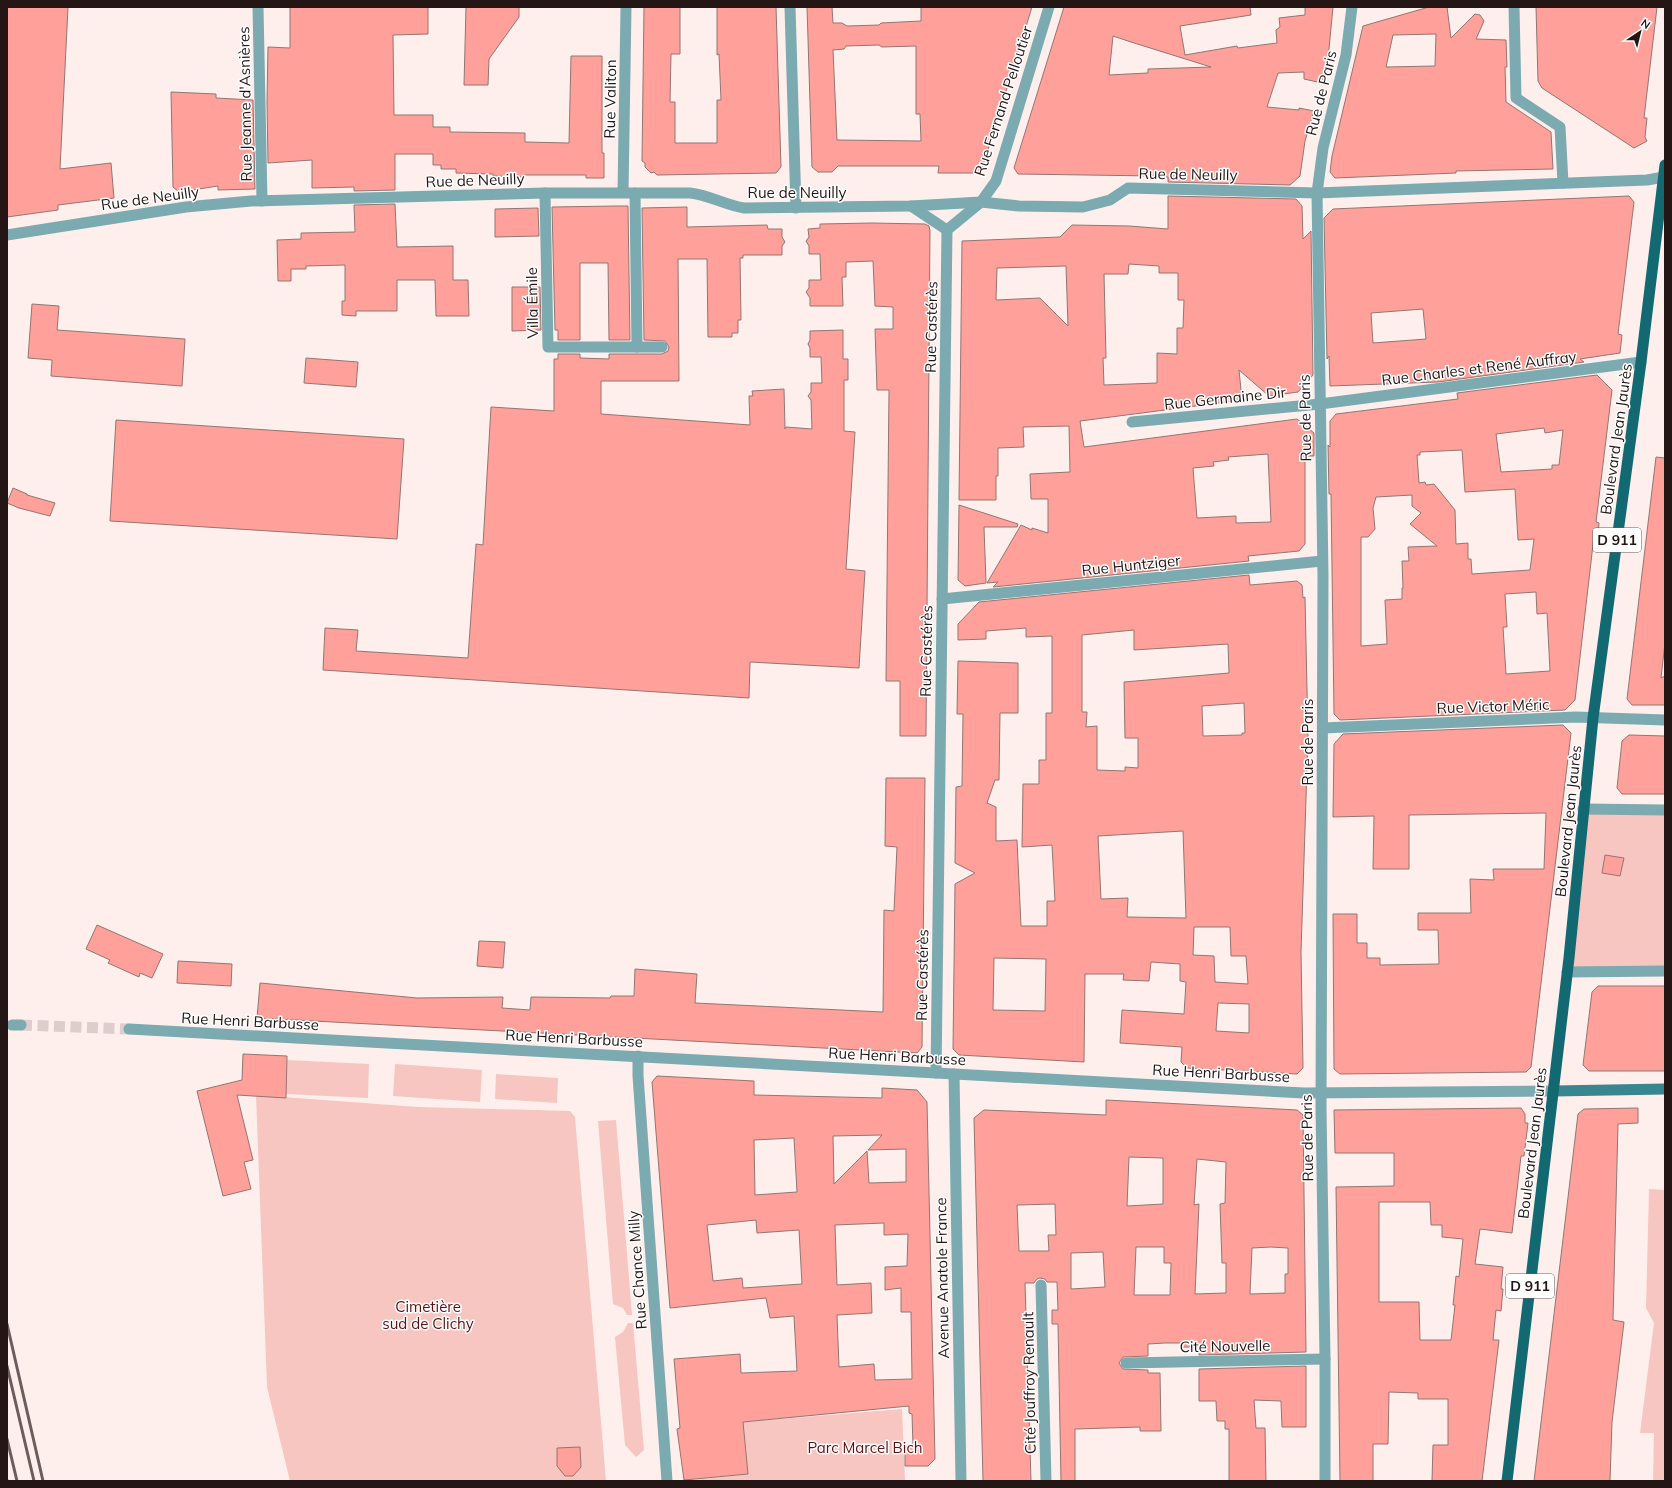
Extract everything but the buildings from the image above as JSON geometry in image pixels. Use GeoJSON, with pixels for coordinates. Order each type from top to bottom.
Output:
{"type":"FeatureCollection","features":[{"type":"Feature","properties":{"kind":"main road","name":"Boulevard Jean Jaurès"},"geometry":{"type":"LineString","coordinates":[[1507,1481],[1568,972],[1593,718],[1641,362],[1665,165]]}},
{"type":"Feature","properties":{"kind":"main road","name":"Rue Henri Barbusse"},"geometry":{"type":"LineString","coordinates":[[1554,1091],[1665,1089]]}},
{"type":"Feature","properties":{"kind":"street","name":"Rue Jeanne d'Asnières"},"geometry":{"type":"LineString","coordinates":[[258,7],[262,201]]}},
{"type":"Feature","properties":{"kind":"street","name":"Rue Valiton"},"geometry":{"type":"LineString","coordinates":[[623,192],[626,7]]}},
{"type":"Feature","properties":{"kind":"street"},"geometry":{"type":"LineString","coordinates":[[790,7],[796,208]]}},
{"type":"Feature","properties":{"kind":"street","name":"Rue Fernand Pelloutier"},"geometry":{"type":"LineString","coordinates":[[981,202],[996,181],[1049,7]]}},
{"type":"Feature","properties":{"kind":"street","name":"Rue de Paris"},"geometry":{"type":"LineString","coordinates":[[1325,1481],[1325,1359],[1321,1092],[1323,728],[1322,561],[1317,193],[1323,148],[1346,55],[1352,7]]}},
{"type":"Feature","properties":{"kind":"street"},"geometry":{"type":"LineString","coordinates":[[1514,7],[1516,98],[1560,127],[1563,184]]}},
{"type":"Feature","properties":{"kind":"street","name":"Rue de Neuilly"},"geometry":{"type":"LineString","coordinates":[[7,235],[186,207],[262,201],[623,192],[697,194],[704,195],[732,206],[744,208],[911,206],[981,202],[1019,206],[1083,207],[1110,200],[1128,188],[1327,193],[1563,184],[1647,180],[1664,177]]}},
{"type":"Feature","properties":{"kind":"street","name":"Villa Émile"},"geometry":{"type":"LineString","coordinates":[[545,193],[548,347],[662,347]]}},
{"type":"Feature","properties":{"kind":"street"},"geometry":{"type":"LineString","coordinates":[[635,193],[637,347]]}},
{"type":"Feature","properties":{"kind":"street"},"geometry":{"type":"LineString","coordinates":[[911,206],[947,230],[981,202]]}},
{"type":"Feature","properties":{"kind":"street","name":"Rue Castérès"},"geometry":{"type":"LineString","coordinates":[[936,1073],[947,230]]}},
{"type":"Feature","properties":{"kind":"street","name":"Rue Charles et René Auffray"},"geometry":{"type":"LineString","coordinates":[[1320,404],[1641,362]]}},
{"type":"Feature","properties":{"kind":"street","name":"Rue Germaine Dir"},"geometry":{"type":"LineString","coordinates":[[1132,422],[1320,404]]}},
{"type":"Feature","properties":{"kind":"street","name":"Rue Huntziger"},"geometry":{"type":"LineString","coordinates":[[942,599],[1322,561]]}},
{"type":"Feature","properties":{"kind":"street","name":"Rue Victor Méric"},"geometry":{"type":"LineString","coordinates":[[1323,728],[1576,718],[1665,720]]}},
{"type":"Feature","properties":{"kind":"street"},"geometry":{"type":"LineString","coordinates":[[1584,810],[1665,810]]}},
{"type":"Feature","properties":{"kind":"street"},"geometry":{"type":"LineString","coordinates":[[1568,972],[1665,971]]}},
{"type":"Feature","properties":{"kind":"street","name":"Rue Henri Barbusse"},"geometry":{"type":"LineString","coordinates":[[129,1029],[1304,1093],[1554,1091]]}},
{"type":"Feature","properties":{"kind":"street","name":"Rue Chance Milly"},"geometry":{"type":"LineString","coordinates":[[638,1056],[638,1076],[667,1481]]}},
{"type":"Feature","properties":{"kind":"street","name":"Avenue Anatole France"},"geometry":{"type":"LineString","coordinates":[[954,1074],[960,1481]]}},
{"type":"Feature","properties":{"kind":"street","name":"Cité Jouffroy Renault"},"geometry":{"type":"LineString","coordinates":[[1041,1285],[1046,1481]]}},
{"type":"Feature","properties":{"kind":"street","name":"Cité Nouvelle"},"geometry":{"type":"LineString","coordinates":[[1126,1363],[1325,1359]]}},
{"type":"Feature","properties":{"kind":"green space"},"geometry":{"type":"Polygon","coordinates":[[[1583,809],[1665,810],[1665,971],[1567,972],[1583,809]]]}},
{"type":"Feature","properties":{"kind":"green space"},"geometry":{"type":"Polygon","coordinates":[[[287,1060],[369,1064],[368,1098],[286,1094],[287,1060]]]}},
{"type":"Feature","properties":{"kind":"green space"},"geometry":{"type":"Polygon","coordinates":[[[395,1064],[482,1070],[480,1102],[393,1096],[395,1064]]]}},
{"type":"Feature","properties":{"kind":"green space"},"geometry":{"type":"Polygon","coordinates":[[[496,1074],[558,1078],[557,1103],[495,1099],[496,1074]]]}},
{"type":"Feature","properties":{"kind":"green space","name":"Cimetière sud de Clichy"},"geometry":{"type":"Polygon","coordinates":[[[256,1095],[418,1107],[570,1111],[575,1117],[606,1481],[290,1481],[267,1387],[256,1095]]]}},
{"type":"Feature","properties":{"kind":"green space"},"geometry":{"type":"Polygon","coordinates":[[[616,1120],[632,1315],[627,1315],[623,1308],[613,1304],[598,1121],[616,1120]]]}},
{"type":"Feature","properties":{"kind":"green space"},"geometry":{"type":"Polygon","coordinates":[[[1649,1189],[1665,1190],[1665,1481],[1653,1481],[1654,1433],[1640,1433],[1654,1323],[1646,1308],[1649,1189]]]}},
{"type":"Feature","properties":{"kind":"green space"},"geometry":{"type":"Polygon","coordinates":[[[628,1323],[633,1323],[644,1450],[636,1457],[625,1445],[615,1337],[623,1332],[628,1323]]]}},
{"type":"Feature","properties":{"kind":"green space","name":"Parc Marcel Bich"},"geometry":{"type":"Polygon","coordinates":[[[902,1409],[905,1481],[684,1481],[748,1474],[743,1422],[902,1409]]]}},
{"type":"Feature","properties":{"kind":"tunnel"},"geometry":{"type":"LineString","coordinates":[[21,1025],[129,1029]]}},
{"type":"Feature","properties":{"kind":"railway"},"geometry":{"type":"LineString","coordinates":[[7,1324],[43,1481]]}},
{"type":"Feature","properties":{"kind":"railway"},"geometry":{"type":"LineString","coordinates":[[7,1366],[34,1481]]}},
{"type":"Feature","properties":{"kind":"railway"},"geometry":{"type":"LineString","coordinates":[[7,1439],[17,1481]]}}]}
